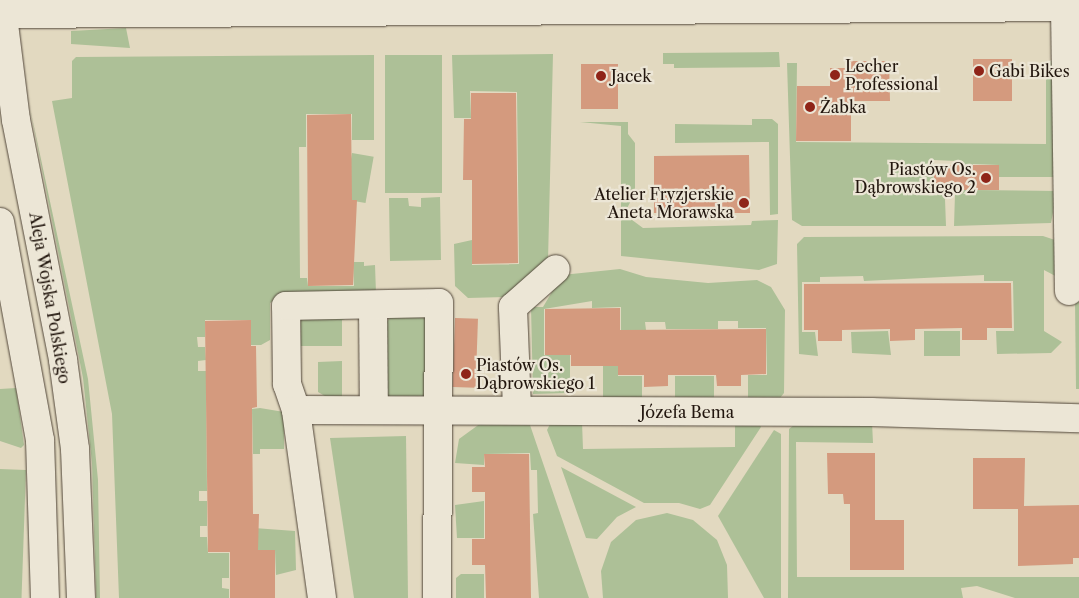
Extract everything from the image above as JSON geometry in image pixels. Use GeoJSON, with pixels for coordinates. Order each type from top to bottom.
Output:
{"type":"FeatureCollection","features":[{"type":"Feature","properties":{"kind":"street"},"geometry":{"type":"LineString","coordinates":[[1,9],[1072,7],[1069,291]]}},
{"type":"Feature","properties":{"kind":"street","name":"Aleja Wojska Polskiego"},"geometry":{"type":"LineString","coordinates":[[1,9],[16,120],[63,360],[75,449],[81,598]]}},
{"type":"Feature","properties":{"kind":"street","name":"Aleja Wojska Polskiego"},"geometry":{"type":"LineString","coordinates":[[0,222],[40,440],[45,598]]}},
{"type":"Feature","properties":{"kind":"street"},"geometry":{"type":"LineString","coordinates":[[517,408],[513,307],[556,269]]}},
{"type":"Feature","properties":{"kind":"street"},"geometry":{"type":"LineString","coordinates":[[322,598],[296,410],[287,384],[286,306],[439,303],[442,410],[437,598]]}},
{"type":"Feature","properties":{"kind":"street"},"geometry":{"type":"LineString","coordinates":[[373,305],[374,410]]}},
{"type":"Feature","properties":{"kind":"street","name":"Józefa Bema"},"geometry":{"type":"LineString","coordinates":[[296,410],[517,408],[1079,418]]}},
{"type":"Feature","properties":{"kind":"green space"},"geometry":{"type":"Polygon","coordinates":[[[126,28],[130,48],[71,44],[71,31],[126,28]]]}},
{"type":"Feature","properties":{"kind":"green space"},"geometry":{"type":"Polygon","coordinates":[[[779,52],[780,67],[674,68],[674,64],[663,64],[663,53],[779,52]]]}},
{"type":"Feature","properties":{"kind":"green space"},"geometry":{"type":"Polygon","coordinates":[[[553,54],[548,261],[505,297],[468,298],[455,286],[454,244],[472,240],[472,265],[519,264],[517,92],[470,91],[471,118],[454,118],[452,55],[553,54]]]}},
{"type":"Feature","properties":{"kind":"green space"},"geometry":{"type":"Polygon","coordinates":[[[374,55],[374,140],[352,140],[352,114],[306,114],[306,147],[299,147],[300,278],[307,278],[308,286],[354,286],[353,262],[364,262],[364,266],[375,265],[376,293],[289,293],[270,303],[270,340],[261,345],[251,345],[251,320],[205,320],[205,337],[197,337],[198,347],[205,347],[206,360],[198,361],[198,371],[206,371],[207,491],[199,491],[199,501],[207,501],[207,526],[200,526],[200,537],[207,537],[208,553],[229,553],[229,578],[222,578],[222,588],[229,589],[229,598],[119,598],[112,414],[52,101],[72,98],[72,61],[76,57],[374,55]]]}},
{"type":"Feature","properties":{"kind":"green space"},"geometry":{"type":"Polygon","coordinates":[[[385,55],[442,55],[442,193],[385,193],[385,55]]]}},
{"type":"Feature","properties":{"kind":"green space"},"geometry":{"type":"Polygon","coordinates":[[[1046,61],[1057,61],[1058,177],[999,177],[999,165],[973,164],[972,190],[1057,191],[1051,223],[954,226],[956,161],[934,160],[933,190],[942,191],[945,199],[946,226],[802,226],[792,220],[787,63],[797,63],[796,142],[1046,144],[1046,61]]]}},
{"type":"Feature","properties":{"kind":"green space"},"geometry":{"type":"Polygon","coordinates":[[[30,108],[88,379],[98,480],[100,598],[96,598],[92,463],[83,378],[30,108]]]}},
{"type":"Feature","properties":{"kind":"green space"},"geometry":{"type":"Polygon","coordinates":[[[752,119],[772,119],[778,124],[778,214],[770,215],[769,142],[675,143],[675,124],[752,125],[752,119]]]}},
{"type":"Feature","properties":{"kind":"green space"},"geometry":{"type":"Polygon","coordinates":[[[580,122],[628,122],[628,134],[635,143],[635,193],[624,214],[643,228],[751,225],[752,221],[778,220],[777,264],[759,270],[621,256],[621,126],[580,122]]]}},
{"type":"Feature","properties":{"kind":"green space"},"geometry":{"type":"Polygon","coordinates":[[[352,153],[374,157],[366,203],[344,199],[352,153]]]}},
{"type":"Feature","properties":{"kind":"green space"},"geometry":{"type":"Polygon","coordinates":[[[440,197],[441,260],[390,261],[389,198],[408,198],[409,206],[421,207],[421,198],[440,197]]]}},
{"type":"Feature","properties":{"kind":"green space"},"geometry":{"type":"Polygon","coordinates":[[[1043,236],[1058,241],[1063,280],[1044,270],[1044,331],[1062,342],[1051,353],[997,354],[996,331],[1014,331],[1013,281],[984,281],[984,275],[864,281],[863,276],[820,277],[820,282],[802,282],[802,332],[815,332],[818,356],[799,354],[797,244],[804,237],[1043,236]]]}},
{"type":"Feature","properties":{"kind":"green space"},"geometry":{"type":"Polygon","coordinates":[[[620,269],[646,277],[708,283],[757,280],[771,287],[785,310],[784,393],[780,398],[748,403],[748,375],[767,375],[766,328],[738,328],[738,321],[718,321],[718,329],[666,329],[665,322],[645,322],[646,330],[621,330],[621,307],[592,308],[592,301],[544,309],[544,355],[570,355],[570,393],[533,394],[531,307],[543,307],[562,275],[620,269]]]}},
{"type":"Feature","properties":{"kind":"green space"},"geometry":{"type":"Polygon","coordinates":[[[1079,296],[1079,389],[1076,389],[1075,301],[1079,296]]]}},
{"type":"Feature","properties":{"kind":"green space"},"geometry":{"type":"Polygon","coordinates":[[[428,310],[426,396],[387,397],[384,325],[393,314],[428,310]]]}},
{"type":"Feature","properties":{"kind":"green space"},"geometry":{"type":"Polygon","coordinates":[[[298,312],[348,318],[342,320],[342,346],[299,346],[298,312]]]}},
{"type":"Feature","properties":{"kind":"green space"},"geometry":{"type":"Polygon","coordinates":[[[888,331],[891,355],[852,353],[851,332],[888,331]]]}},
{"type":"Feature","properties":{"kind":"green space"},"geometry":{"type":"Polygon","coordinates":[[[924,331],[960,331],[960,356],[924,356],[924,331]]]}},
{"type":"Feature","properties":{"kind":"green space"},"geometry":{"type":"Polygon","coordinates":[[[603,355],[618,355],[618,376],[642,376],[642,404],[603,401],[603,355]]]}},
{"type":"Feature","properties":{"kind":"green space"},"geometry":{"type":"Polygon","coordinates":[[[342,361],[342,399],[330,399],[318,392],[318,362],[342,361]]]}},
{"type":"Feature","properties":{"kind":"green space"},"geometry":{"type":"Polygon","coordinates":[[[675,376],[714,376],[714,403],[675,403],[675,376]]]}},
{"type":"Feature","properties":{"kind":"green space"},"geometry":{"type":"Polygon","coordinates":[[[16,388],[24,445],[21,448],[0,441],[0,389],[16,388]]]}},
{"type":"Feature","properties":{"kind":"green space"},"geometry":{"type":"Polygon","coordinates":[[[260,408],[284,412],[284,449],[260,449],[260,454],[253,454],[252,409],[260,408]]]}},
{"type":"Feature","properties":{"kind":"green space"},"geometry":{"type":"Polygon","coordinates":[[[735,420],[758,420],[761,427],[710,505],[700,509],[679,503],[644,503],[557,456],[547,430],[550,424],[582,422],[583,449],[735,447],[735,420]]]}},
{"type":"Feature","properties":{"kind":"green space"},"geometry":{"type":"Polygon","coordinates":[[[800,420],[872,422],[873,443],[796,442],[797,577],[1079,577],[1079,598],[1015,598],[977,586],[961,588],[963,598],[788,598],[789,429],[800,420]]]}},
{"type":"Feature","properties":{"kind":"green space"},"geometry":{"type":"Polygon","coordinates":[[[481,423],[530,425],[589,598],[539,598],[533,514],[538,513],[537,470],[531,470],[530,453],[484,454],[484,465],[455,463],[459,439],[481,423]]]}},
{"type":"Feature","properties":{"kind":"green space"},"geometry":{"type":"Polygon","coordinates":[[[774,430],[781,434],[781,598],[764,598],[718,516],[774,430]]]}},
{"type":"Feature","properties":{"kind":"green space"},"geometry":{"type":"Polygon","coordinates":[[[406,436],[408,598],[354,598],[330,438],[406,436]]]}},
{"type":"Feature","properties":{"kind":"green space"},"geometry":{"type":"Polygon","coordinates":[[[561,467],[636,507],[617,517],[597,539],[586,538],[561,467]]]}},
{"type":"Feature","properties":{"kind":"green space"},"geometry":{"type":"Polygon","coordinates":[[[0,469],[26,470],[22,598],[0,598],[0,469]]]}},
{"type":"Feature","properties":{"kind":"green space"},"geometry":{"type":"Polygon","coordinates":[[[484,501],[484,538],[457,538],[455,505],[484,501]]]}},
{"type":"Feature","properties":{"kind":"green space"},"geometry":{"type":"Polygon","coordinates":[[[667,513],[693,520],[717,540],[727,565],[728,598],[603,598],[601,571],[611,542],[636,520],[667,513]]]}},
{"type":"Feature","properties":{"kind":"green space"},"geometry":{"type":"Polygon","coordinates":[[[253,528],[295,531],[296,570],[276,575],[275,550],[254,550],[253,528]]]}},
{"type":"Feature","properties":{"kind":"green space"},"geometry":{"type":"Polygon","coordinates":[[[461,574],[484,574],[484,598],[456,598],[456,578],[461,574]]]}},
{"type":"Feature","properties":{"kind":"building"},"geometry":{"type":"Polygon","coordinates":[[[973,59],[1012,59],[1012,101],[973,101],[973,59]]]}},
{"type":"Feature","properties":{"kind":"building"},"geometry":{"type":"Polygon","coordinates":[[[850,61],[889,61],[890,101],[851,101],[851,141],[796,141],[797,86],[830,86],[830,68],[850,68],[850,61]]]}},
{"type":"Feature","properties":{"kind":"building"},"geometry":{"type":"Polygon","coordinates":[[[581,64],[618,64],[618,109],[581,109],[581,64]]]}},
{"type":"Feature","properties":{"kind":"building"},"geometry":{"type":"Polygon","coordinates":[[[471,93],[516,93],[518,263],[472,264],[472,180],[463,180],[464,119],[471,119],[471,93]]]}},
{"type":"Feature","properties":{"kind":"building"},"geometry":{"type":"Polygon","coordinates":[[[351,114],[352,200],[357,200],[353,285],[308,286],[307,115],[351,114]]]}},
{"type":"Feature","properties":{"kind":"building"},"geometry":{"type":"Polygon","coordinates":[[[749,155],[750,213],[734,213],[734,219],[670,219],[670,213],[654,213],[654,156],[749,155]]]}},
{"type":"Feature","properties":{"kind":"building"},"geometry":{"type":"Polygon","coordinates":[[[934,165],[999,165],[999,190],[934,190],[934,165]]]}},
{"type":"Feature","properties":{"kind":"building"},"geometry":{"type":"Polygon","coordinates":[[[1011,283],[1012,328],[987,328],[987,340],[962,340],[962,328],[915,329],[915,340],[890,341],[890,329],[842,330],[842,341],[818,341],[818,330],[804,330],[804,284],[1011,283]]]}},
{"type":"Feature","properties":{"kind":"building"},"geometry":{"type":"Polygon","coordinates":[[[620,308],[620,330],[766,329],[766,374],[741,375],[741,386],[717,386],[716,375],[668,375],[668,386],[644,387],[644,375],[618,375],[618,366],[571,366],[571,355],[545,355],[545,309],[620,308]]]}},
{"type":"Feature","properties":{"kind":"building"},"geometry":{"type":"Polygon","coordinates":[[[455,318],[478,319],[476,388],[453,387],[455,318]]]}},
{"type":"Feature","properties":{"kind":"building"},"geometry":{"type":"Polygon","coordinates":[[[251,320],[251,346],[256,346],[257,407],[252,408],[253,514],[259,514],[258,550],[275,550],[275,598],[230,598],[230,552],[208,552],[205,321],[251,320]]]}},
{"type":"Feature","properties":{"kind":"building"},"geometry":{"type":"Polygon","coordinates":[[[827,453],[875,453],[875,520],[904,520],[904,570],[850,570],[850,504],[844,504],[843,494],[828,494],[827,453]]]}},
{"type":"Feature","properties":{"kind":"building"},"geometry":{"type":"Polygon","coordinates":[[[484,454],[529,454],[531,598],[486,598],[485,565],[472,565],[472,539],[485,539],[485,492],[472,492],[472,467],[485,467],[484,454]]]}},
{"type":"Feature","properties":{"kind":"building"},"geometry":{"type":"Polygon","coordinates":[[[973,458],[1025,458],[1024,506],[1079,505],[1079,558],[1073,558],[1073,564],[1018,566],[1018,509],[973,509],[973,458]]]}},
{"type":"Feature","properties":{"kind":"place","name":"Gabi Bikes"},"geometry":{"type":"Point","coordinates":[979,71]}},
{"type":"Feature","properties":{"kind":"place","name":"Lecher Professional"},"geometry":{"type":"Point","coordinates":[835,75]}},
{"type":"Feature","properties":{"kind":"place","name":"Jacek"},"geometry":{"type":"Point","coordinates":[601,76]}},
{"type":"Feature","properties":{"kind":"place","name":"Żabka"},"geometry":{"type":"Point","coordinates":[810,107]}},
{"type":"Feature","properties":{"kind":"place","name":"Piastów Os. Dąbrowskiego 2"},"geometry":{"type":"Point","coordinates":[986,178]}},
{"type":"Feature","properties":{"kind":"place","name":"Atelier Fryzjerskie Aneta Morawska"},"geometry":{"type":"Point","coordinates":[744,203]}},
{"type":"Feature","properties":{"kind":"place","name":"Piastów Os. Dąbrowskiego 1"},"geometry":{"type":"Point","coordinates":[466,374]}}]}
